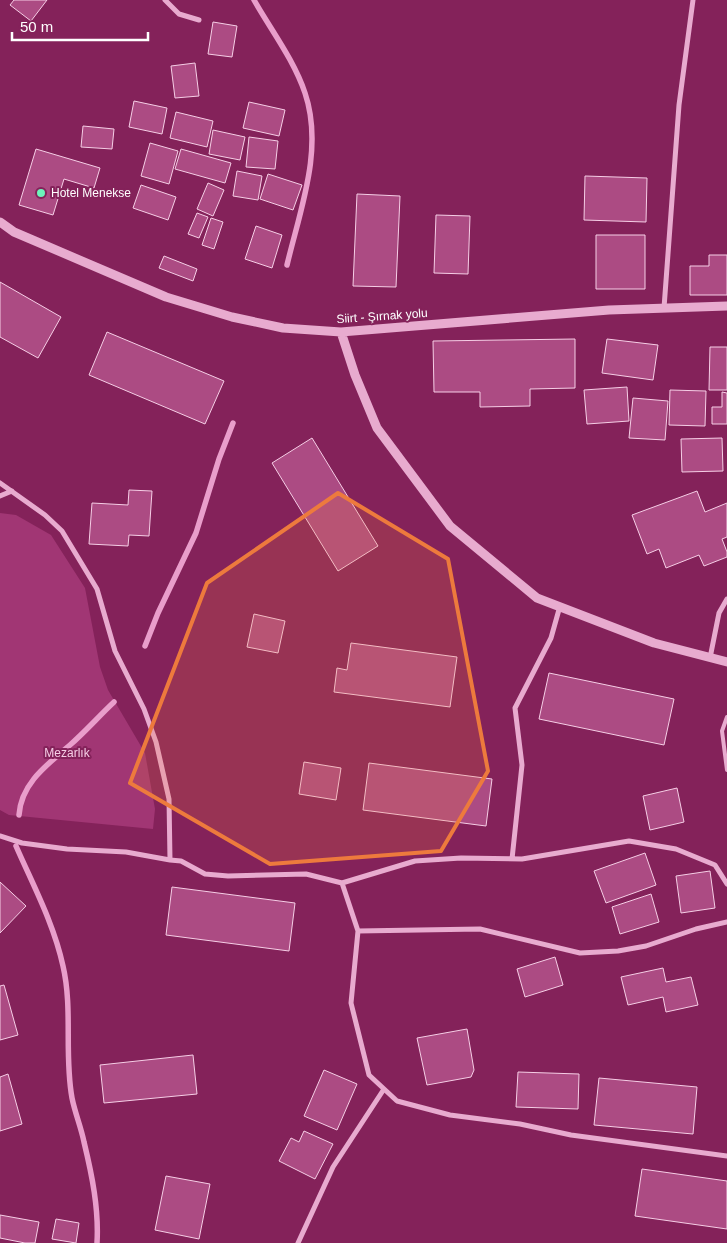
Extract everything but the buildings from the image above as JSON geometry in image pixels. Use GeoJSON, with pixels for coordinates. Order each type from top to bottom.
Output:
{"type":"FeatureCollection","features":[{"type":"Feature","properties":{"kind":"street"},"geometry":{"type":"LineString","coordinates":[[165,0],[179,14],[199,20]]}},
{"type":"Feature","properties":{"kind":"street"},"geometry":{"type":"LineString","coordinates":[[664,308],[679,105],[693,0]]}},
{"type":"Feature","properties":{"kind":"street","name":"Siirt - Şırnak yolu"},"geometry":{"type":"LineString","coordinates":[[0,222],[14,232],[166,297],[232,317],[283,328],[341,332],[609,310],[727,306]]}},
{"type":"Feature","properties":{"kind":"street"},"geometry":{"type":"LineString","coordinates":[[341,332],[355,375],[377,428],[450,526],[537,598],[654,643],[727,662]]}},
{"type":"Feature","properties":{"kind":"street"},"geometry":{"type":"LineString","coordinates":[[0,483],[45,515],[62,531],[97,589],[115,651],[144,709],[156,742],[169,799],[170,860]]}},
{"type":"Feature","properties":{"kind":"street"},"geometry":{"type":"LineString","coordinates":[[0,496],[12,491]]}},
{"type":"Feature","properties":{"kind":"street"},"geometry":{"type":"LineString","coordinates":[[710,658],[719,613],[727,599]]}},
{"type":"Feature","properties":{"kind":"street"},"geometry":{"type":"LineString","coordinates":[[512,859],[522,764],[515,708],[550,638],[560,606]]}},
{"type":"Feature","properties":{"kind":"street"},"geometry":{"type":"LineString","coordinates":[[0,836],[22,843],[67,849],[126,852],[181,861],[205,874],[228,876],[306,874],[342,883],[416,862],[461,858],[522,859],[628,841],[676,849],[715,865],[727,884]]}},
{"type":"Feature","properties":{"kind":"street"},"geometry":{"type":"LineString","coordinates":[[342,883],[358,931],[351,1003],[369,1075],[397,1101],[450,1115],[520,1124],[619,1143],[727,1156]]}},
{"type":"Feature","properties":{"kind":"street"},"geometry":{"type":"LineString","coordinates":[[358,931],[480,929],[580,953],[646,946],[696,929],[727,922]]}},
{"type":"Feature","properties":{"kind":"street"},"geometry":{"type":"LineString","coordinates":[[298,1243],[332,1167],[384,1089]]}},
{"type":"Feature","properties":{"kind":"lane"},"geometry":{"type":"LineString","coordinates":[[727,717],[722,731],[727,770]]}},
{"type":"Feature","properties":{"kind":"highlighted area"},"geometry":{"type":"Polygon","coordinates":[[[338,493],[448,559],[488,771],[441,851],[270,864],[130,783],[207,583],[338,493]]]}},
{"type":"Feature","properties":{"kind":"green space","name":"Mezarlık"},"geometry":{"type":"Polygon","coordinates":[[[0,513],[16,515],[51,535],[85,588],[100,667],[108,690],[145,753],[155,809],[153,829],[9,815],[0,810],[0,513]]]}},
{"type":"Feature","properties":{"kind":"waterway"},"geometry":{"type":"LineString","coordinates":[[254,0],[295,69],[305,93],[310,114],[312,136],[308,179],[287,265]]}},
{"type":"Feature","properties":{"kind":"waterway"},"geometry":{"type":"LineString","coordinates":[[145,646],[158,613],[196,533],[219,459],[233,423]]}},
{"type":"Feature","properties":{"kind":"waterway"},"geometry":{"type":"LineString","coordinates":[[19,815],[25,793],[37,775],[114,702]]}},
{"type":"Feature","properties":{"kind":"waterway"},"geometry":{"type":"LineString","coordinates":[[16,846],[49,920],[63,966],[68,999],[70,1082],[73,1104],[83,1136],[92,1179],[96,1205],[97,1243]]}},
{"type":"Feature","properties":{"kind":"place","name":"Hotel Menekse"},"geometry":{"type":"Point","coordinates":[41,193]}}]}
